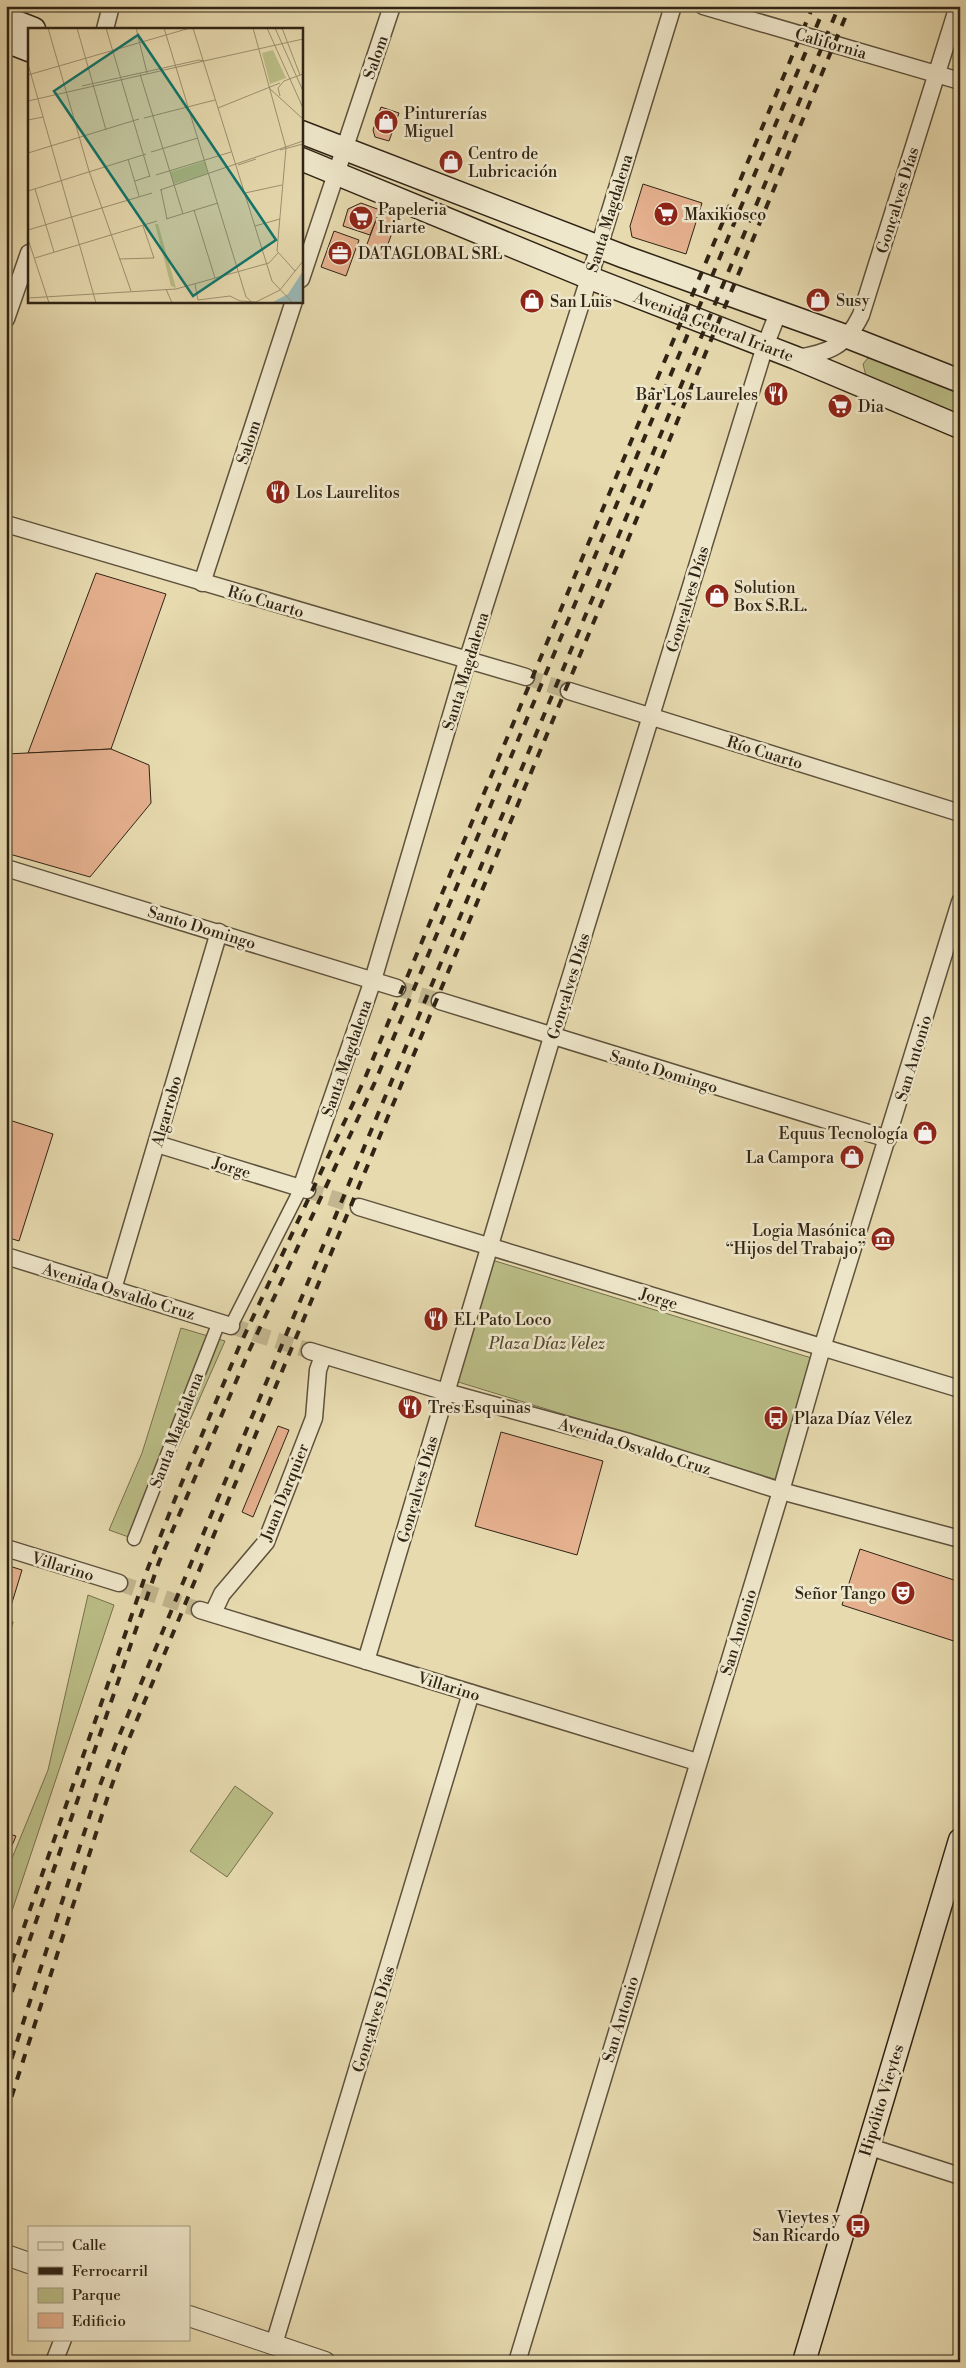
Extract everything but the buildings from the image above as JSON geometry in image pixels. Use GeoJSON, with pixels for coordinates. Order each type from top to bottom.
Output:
{"type":"FeatureCollection","features":[{"type":"Feature","properties":{"kind":"main road"},"geometry":{"type":"LineString","coordinates":[[6,18],[31,28]]}},
{"type":"Feature","properties":{"kind":"main road"},"geometry":{"type":"LineString","coordinates":[[6,41],[28,50]]}},
{"type":"Feature","properties":{"kind":"main road","name":"Avenida General Iriarte"},"geometry":{"type":"LineString","coordinates":[[302,132],[599,247],[848,337],[960,381]]}},
{"type":"Feature","properties":{"kind":"main road","name":"Avenida General Iriarte"},"geometry":{"type":"LineString","coordinates":[[302,159],[590,278],[796,358],[960,427]]}},
{"type":"Feature","properties":{"kind":"main road","name":"Hipólito Vieytes"},"geometry":{"type":"LineString","coordinates":[[804,2362],[960,1840]]}},
{"type":"Feature","properties":{"kind":"street"},"geometry":{"type":"LineString","coordinates":[[104,28],[111,6]]}},
{"type":"Feature","properties":{"kind":"street","name":"Salom"},"geometry":{"type":"LineString","coordinates":[[302,276],[392,6]]}},
{"type":"Feature","properties":{"kind":"street","name":"Santa Magdalena"},"geometry":{"type":"LineString","coordinates":[[134,1539],[225,1324],[304,1189],[373,980],[468,658],[590,278],[673,6]]}},
{"type":"Feature","properties":{"kind":"street","name":"California"},"geometry":{"type":"LineString","coordinates":[[703,6],[960,81]]}},
{"type":"Feature","properties":{"kind":"street","name":"Gonçalves Días"},"geometry":{"type":"LineString","coordinates":[[796,358],[821,354],[833,349],[848,337],[861,315],[958,6]]}},
{"type":"Feature","properties":{"kind":"street"},"geometry":{"type":"LineString","coordinates":[[6,319],[28,256]]}},
{"type":"Feature","properties":{"kind":"street","name":"Salom"},"geometry":{"type":"LineString","coordinates":[[202,583],[294,302]]}},
{"type":"Feature","properties":{"kind":"street","name":"Gonçalves Días"},"geometry":{"type":"LineString","coordinates":[[366,1661],[552,1037],[765,346],[778,313]]}},
{"type":"Feature","properties":{"kind":"street","name":"Río Cuarto"},"geometry":{"type":"LineString","coordinates":[[6,524],[202,583],[468,658],[526,677]]}},
{"type":"Feature","properties":{"kind":"street","name":"Río Cuarto"},"geometry":{"type":"LineString","coordinates":[[570,691],[960,814]]}},
{"type":"Feature","properties":{"kind":"street","name":"Santo Domingo"},"geometry":{"type":"LineString","coordinates":[[6,868],[397,988]]}},
{"type":"Feature","properties":{"kind":"street","name":"San Antonio"},"geometry":{"type":"LineString","coordinates":[[517,2362],[781,1491],[822,1348],[960,902]]}},
{"type":"Feature","properties":{"kind":"street","name":"Algarrobo"},"geometry":{"type":"LineString","coordinates":[[113,1289],[219,932]]}},
{"type":"Feature","properties":{"kind":"street","name":"Santo Domingo"},"geometry":{"type":"LineString","coordinates":[[440,1001],[888,1139]]}},
{"type":"Feature","properties":{"kind":"street","name":"Jorge"},"geometry":{"type":"LineString","coordinates":[[157,1144],[304,1189]]}},
{"type":"Feature","properties":{"kind":"street","name":"Jorge"},"geometry":{"type":"LineString","coordinates":[[359,1207],[960,1389]]}},
{"type":"Feature","properties":{"kind":"street","name":"Avenida Osvaldo Cruz"},"geometry":{"type":"LineString","coordinates":[[6,1256],[225,1324]]}},
{"type":"Feature","properties":{"kind":"street","name":"Avenida Osvaldo Cruz"},"geometry":{"type":"LineString","coordinates":[[316,1353],[446,1392],[629,1442],[781,1491],[960,1539]]}},
{"type":"Feature","properties":{"kind":"street","name":"Juan Darquier"},"geometry":{"type":"LineString","coordinates":[[206,1612],[266,1542],[314,1418],[318,1370],[316,1353]]}},
{"type":"Feature","properties":{"kind":"street","name":"Villarino"},"geometry":{"type":"LineString","coordinates":[[6,1548],[119,1583]]}},
{"type":"Feature","properties":{"kind":"street","name":"Villarino"},"geometry":{"type":"LineString","coordinates":[[206,1612],[698,1762]]}},
{"type":"Feature","properties":{"kind":"street","name":"Gonçalves Días"},"geometry":{"type":"LineString","coordinates":[[274,2344],[471,1693]]}},
{"type":"Feature","properties":{"kind":"street"},"geometry":{"type":"LineString","coordinates":[[867,2146],[960,2176]]}},
{"type":"Feature","properties":{"kind":"street"},"geometry":{"type":"LineString","coordinates":[[6,2255],[28,2263]]}},
{"type":"Feature","properties":{"kind":"street"},"geometry":{"type":"LineString","coordinates":[[190,2316],[325,2362]]}},
{"type":"Feature","properties":{"kind":"street"},"geometry":{"type":"LineString","coordinates":[[54,2362],[63,2340]]}},
{"type":"Feature","properties":{"kind":"green space"},"geometry":{"type":"Polygon","coordinates":[[[876,357],[960,390],[960,417],[866,376],[863,364],[868,358],[876,357]]]}},
{"type":"Feature","properties":{"kind":"green space","name":"Plaza Díaz Velez"},"geometry":{"type":"Polygon","coordinates":[[[492,1260],[818,1360],[781,1481],[455,1381],[492,1260]]]}},
{"type":"Feature","properties":{"kind":"green space"},"geometry":{"type":"Polygon","coordinates":[[[181,1328],[225,1341],[137,1540],[109,1530],[142,1453],[181,1328]]]}},
{"type":"Feature","properties":{"kind":"green space"},"geometry":{"type":"Polygon","coordinates":[[[88,1595],[114,1605],[6,1929],[6,1873],[48,1770],[88,1595]]]}},
{"type":"Feature","properties":{"kind":"green space"},"geometry":{"type":"Polygon","coordinates":[[[235,1786],[273,1813],[227,1877],[190,1851],[235,1786]]]}},
{"type":"Feature","properties":{"kind":"tunnel"},"geometry":{"type":"LineString","coordinates":[[526,677],[569,691]]}},
{"type":"Feature","properties":{"kind":"tunnel"},"geometry":{"type":"LineString","coordinates":[[397,988],[440,1001]]}},
{"type":"Feature","properties":{"kind":"tunnel"},"geometry":{"type":"LineString","coordinates":[[307,1190],[359,1207]]}},
{"type":"Feature","properties":{"kind":"tunnel"},"geometry":{"type":"LineString","coordinates":[[231,1326],[310,1351]]}},
{"type":"Feature","properties":{"kind":"tunnel"},"geometry":{"type":"LineString","coordinates":[[119,1583],[200,1610]]}},
{"type":"Feature","properties":{"kind":"railway"},"geometry":{"type":"LineString","coordinates":[[6,1979],[148,1568],[177,1494],[239,1347],[365,1078],[813,6]]}},
{"type":"Feature","properties":{"kind":"railway"},"geometry":{"type":"LineString","coordinates":[[6,2009],[159,1562],[249,1351],[375,1082],[825,6]]}},
{"type":"Feature","properties":{"kind":"railway"},"geometry":{"type":"LineString","coordinates":[[6,2076],[97,1793],[115,1746],[839,6]]}},
{"type":"Feature","properties":{"kind":"railway"},"geometry":{"type":"LineString","coordinates":[[6,2114],[124,1751],[850,6]]}},
{"type":"Feature","properties":{"kind":"place","name":"Pinturerías Miguel"},"geometry":{"type":"Point","coordinates":[386,122]}},
{"type":"Feature","properties":{"kind":"place","name":"Centro de Lubricación"},"geometry":{"type":"Point","coordinates":[451,162]}},
{"type":"Feature","properties":{"kind":"place","name":"Maxikiosco"},"geometry":{"type":"Point","coordinates":[666,214]}},
{"type":"Feature","properties":{"kind":"place","name":"Papeleria Iriarte"},"geometry":{"type":"Point","coordinates":[361,218]}},
{"type":"Feature","properties":{"kind":"place","name":"DATAGLOBAL SRL"},"geometry":{"type":"Point","coordinates":[340,253]}},
{"type":"Feature","properties":{"kind":"place","name":"Susy"},"geometry":{"type":"Point","coordinates":[818,300]}},
{"type":"Feature","properties":{"kind":"place","name":"San Luis"},"geometry":{"type":"Point","coordinates":[532,301]}},
{"type":"Feature","properties":{"kind":"place","name":"Bar Los Laureles"},"geometry":{"type":"Point","coordinates":[776,394]}},
{"type":"Feature","properties":{"kind":"place","name":"Dia"},"geometry":{"type":"Point","coordinates":[840,406]}},
{"type":"Feature","properties":{"kind":"place","name":"Los Laurelitos"},"geometry":{"type":"Point","coordinates":[278,492]}},
{"type":"Feature","properties":{"kind":"place","name":"Solution Box S.R.L."},"geometry":{"type":"Point","coordinates":[717,596]}},
{"type":"Feature","properties":{"kind":"place","name":"Equus Tecnología"},"geometry":{"type":"Point","coordinates":[925,1133]}},
{"type":"Feature","properties":{"kind":"place","name":"La Campora"},"geometry":{"type":"Point","coordinates":[852,1157]}},
{"type":"Feature","properties":{"kind":"place","name":"Logia Masónica “Hijos del Trabajo”"},"geometry":{"type":"Point","coordinates":[883,1239]}},
{"type":"Feature","properties":{"kind":"place","name":"EL Pato Loco"},"geometry":{"type":"Point","coordinates":[436,1319]}},
{"type":"Feature","properties":{"kind":"place","name":"Tres Esquinas"},"geometry":{"type":"Point","coordinates":[410,1407]}},
{"type":"Feature","properties":{"kind":"place","name":"Plaza Díaz Vélez"},"geometry":{"type":"Point","coordinates":[776,1418]}},
{"type":"Feature","properties":{"kind":"place","name":"Señor Tango"},"geometry":{"type":"Point","coordinates":[903,1593]}},
{"type":"Feature","properties":{"kind":"place","name":"Vieytes y San Ricardo"},"geometry":{"type":"Point","coordinates":[858,2226]}}]}
